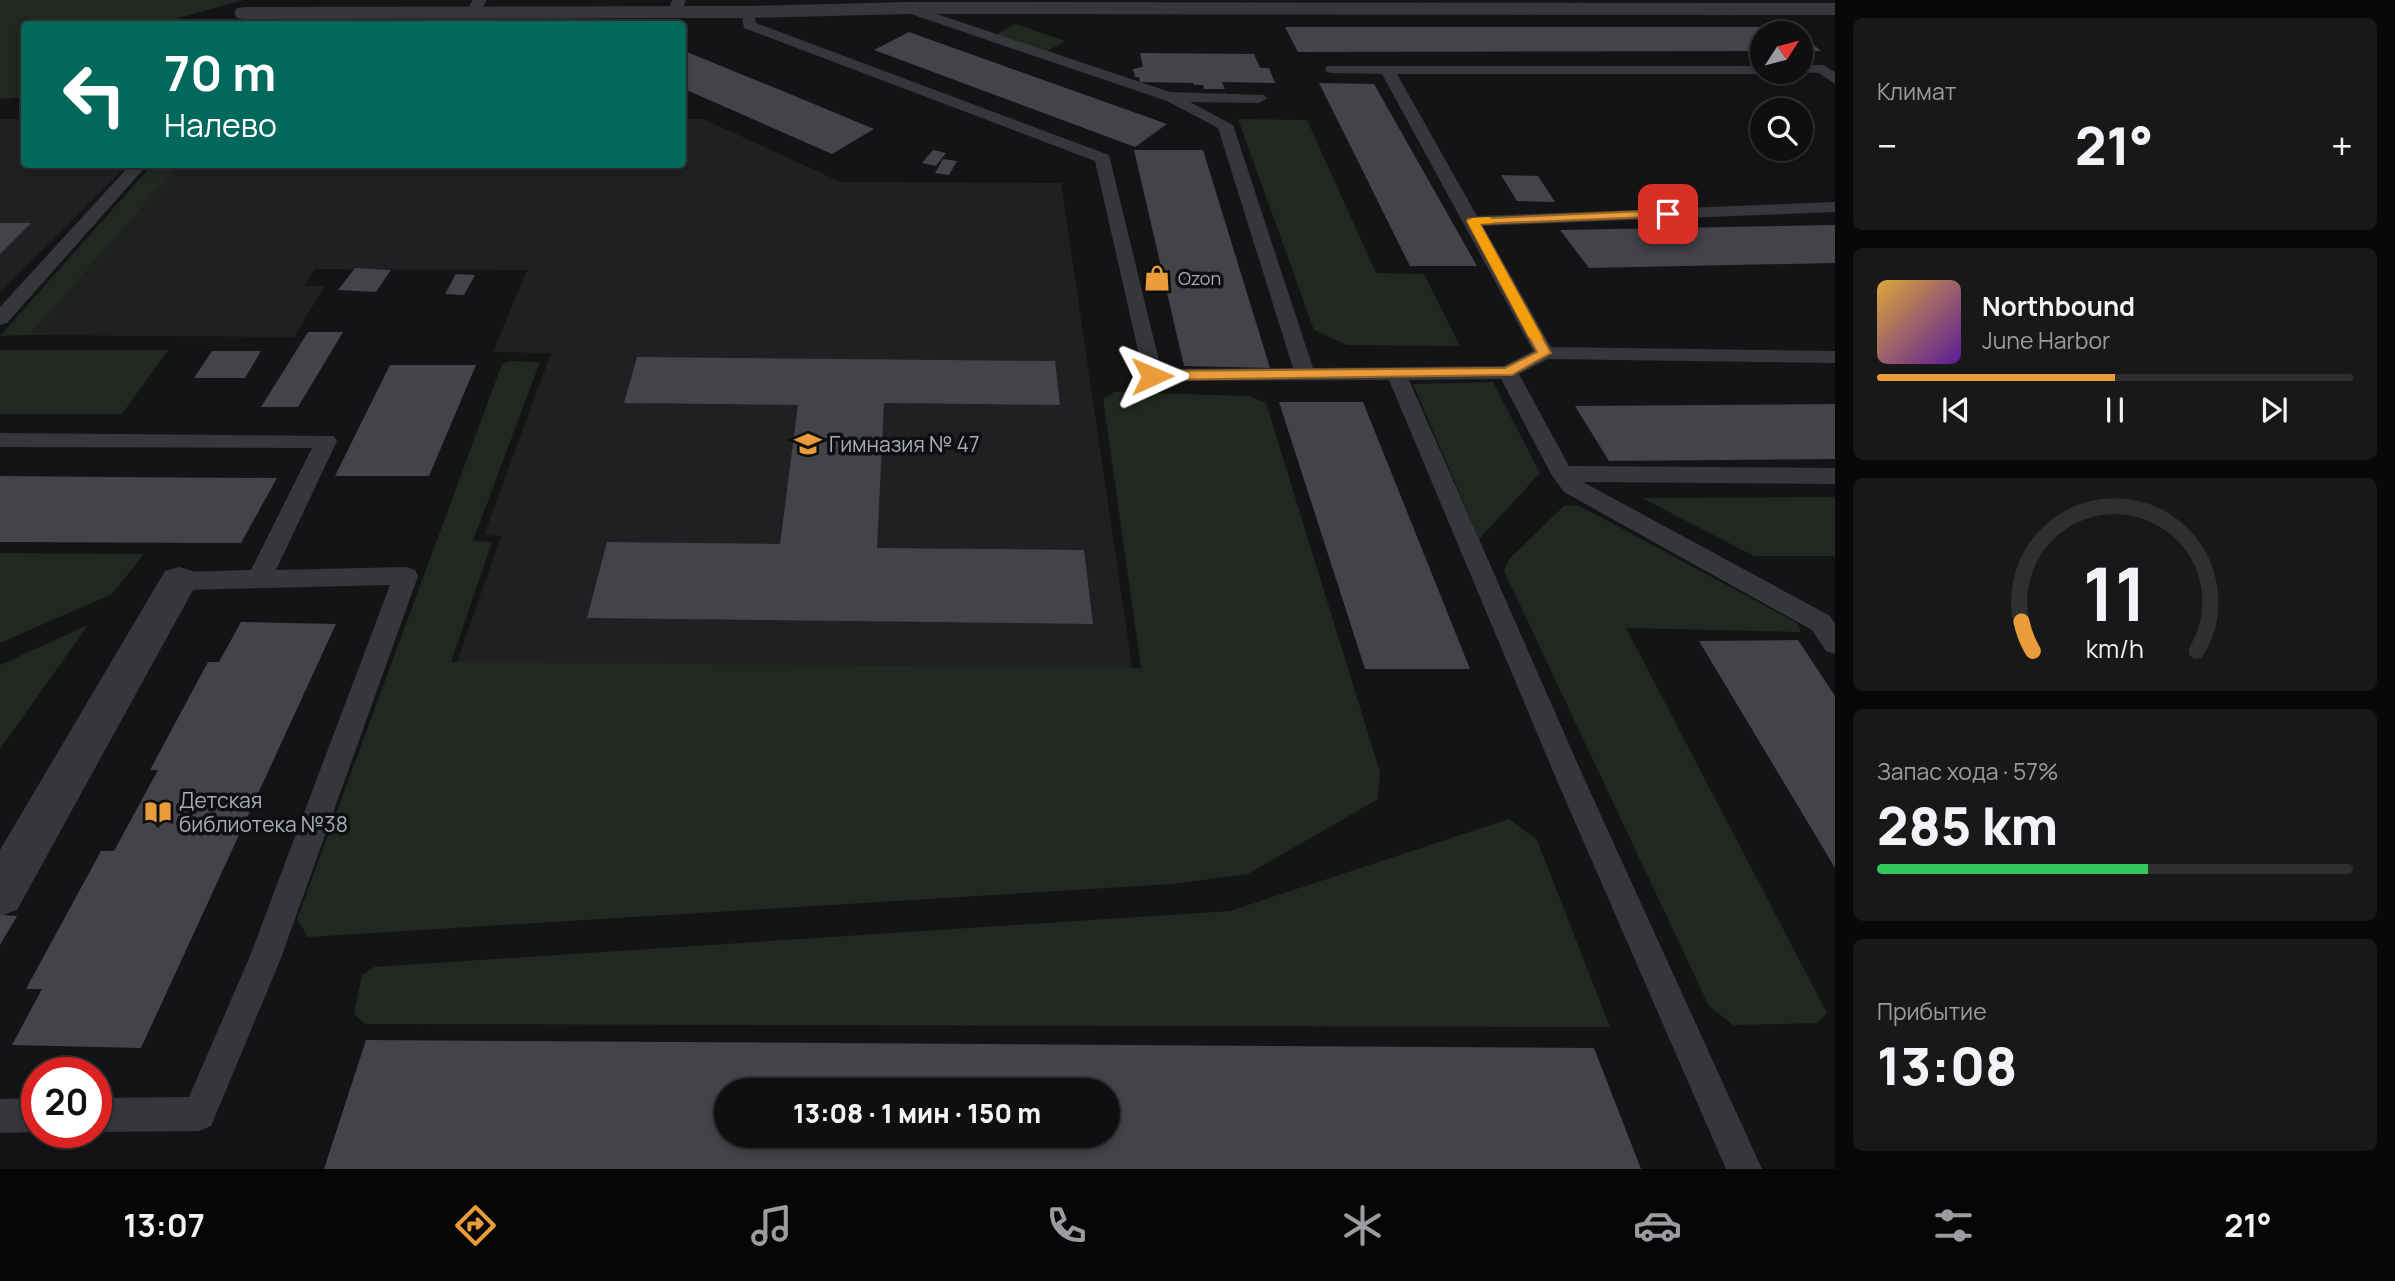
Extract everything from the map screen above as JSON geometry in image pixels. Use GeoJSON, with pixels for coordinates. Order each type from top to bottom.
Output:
{"type":"FeatureCollection","features":[{"type":"Feature","properties":{"kind":"street"},"geometry":{"type":"LineString","coordinates":[[245,13],[273,19],[476,6],[677,6],[748,12],[978,4],[1835,9]]}},
{"type":"Feature","properties":{"kind":"street"},"geometry":{"type":"LineString","coordinates":[[0,894],[179,581]]}},
{"type":"Feature","properties":{"kind":"lane"},"geometry":{"type":"LineString","coordinates":[[907,8],[1169,97],[1226,125],[1305,373]]}},
{"type":"Feature","properties":{"kind":"lane"},"geometry":{"type":"LineString","coordinates":[[748,12],[749,25],[1103,158],[1152,376],[1508,372],[1544,353],[1835,357]]}},
{"type":"Feature","properties":{"kind":"lane"},"geometry":{"type":"LineString","coordinates":[[1332,69],[1750,69]]}},
{"type":"Feature","properties":{"kind":"lane"},"geometry":{"type":"LineString","coordinates":[[1387,69],[1544,353]]}},
{"type":"Feature","properties":{"kind":"lane"},"geometry":{"type":"LineString","coordinates":[[1813,69],[1823,69],[1835,80]]}},
{"type":"Feature","properties":{"kind":"lane"},"geometry":{"type":"LineString","coordinates":[[1169,97],[1259,98]]}},
{"type":"Feature","properties":{"kind":"lane"},"geometry":{"type":"LineString","coordinates":[[0,319],[136,168]]}},
{"type":"Feature","properties":{"kind":"lane"},"geometry":{"type":"LineString","coordinates":[[1472,221],[1835,207]]}},
{"type":"Feature","properties":{"kind":"lane"},"geometry":{"type":"LineString","coordinates":[[1508,372],[1562,474],[1572,486],[1828,623],[1835,644]]}},
{"type":"Feature","properties":{"kind":"lane"},"geometry":{"type":"LineString","coordinates":[[1396,373],[1569,776],[1744,1169]]}},
{"type":"Feature","properties":{"kind":"lane"},"geometry":{"type":"LineString","coordinates":[[0,440],[326,441],[259,579]]}},
{"type":"Feature","properties":{"kind":"lane"},"geometry":{"type":"LineString","coordinates":[[1562,474],[1835,476]]}},
{"type":"Feature","properties":{"kind":"lane"},"geometry":{"type":"LineString","coordinates":[[112,1115],[199,1114],[265,958],[406,576],[179,581]]}},
{"type":"Feature","properties":{"kind":"lane"},"geometry":{"type":"LineString","coordinates":[[0,1116],[21,1115]]}},
{"type":"Feature","properties":{"kind":"shaded area"},"geometry":{"type":"Polygon","coordinates":[[[0,0],[244,0],[168,21],[21,21],[21,97],[0,99],[0,0]]]}},
{"type":"Feature","properties":{"kind":"shaded area"},"geometry":{"type":"Polygon","coordinates":[[[316,18],[395,20],[394,21],[310,21],[316,18]]]}},
{"type":"Feature","properties":{"kind":"shaded area"},"geometry":{"type":"Polygon","coordinates":[[[571,18],[575,20],[488,21],[571,18]]]}},
{"type":"Feature","properties":{"kind":"shaded area"},"geometry":{"type":"Polygon","coordinates":[[[1015,24],[1065,41],[1046,52],[996,35],[1015,24]]]}},
{"type":"Feature","properties":{"kind":"shaded area"},"geometry":{"type":"Polygon","coordinates":[[[0,119],[21,119],[21,168],[124,168],[0,293],[0,119]]]}},
{"type":"Feature","properties":{"kind":"shaded area","name":"Гимназия № 47"},"geometry":{"type":"Polygon","coordinates":[[[686,119],[703,119],[841,182],[1061,183],[1147,769],[422,762],[501,536],[484,535],[551,353],[493,352],[527,270],[315,269],[304,286],[325,286],[294,337],[30,335],[176,168],[686,168],[686,119]]]}},
{"type":"Feature","properties":{"kind":"shaded area"},"geometry":{"type":"Polygon","coordinates":[[[1238,119],[1307,120],[1376,273],[1424,274],[1460,346],[1347,345],[1314,330],[1238,119]]]}},
{"type":"Feature","properties":{"kind":"shaded area"},"geometry":{"type":"Polygon","coordinates":[[[149,168],[176,168],[30,335],[0,336],[149,168]]]}},
{"type":"Feature","properties":{"kind":"shaded area"},"geometry":{"type":"Polygon","coordinates":[[[0,350],[168,350],[122,414],[0,414],[0,350]]]}},
{"type":"Feature","properties":{"kind":"shaded area"},"geometry":{"type":"Polygon","coordinates":[[[510,361],[540,362],[473,541],[492,542],[451,662],[1141,668],[1103,398],[1115,392],[1249,396],[1266,403],[1380,772],[1378,799],[1248,874],[1172,884],[308,937],[297,919],[502,364],[510,361]]]}},
{"type":"Feature","properties":{"kind":"shaded area"},"geometry":{"type":"Polygon","coordinates":[[[1493,382],[1540,473],[1479,539],[1413,384],[1493,382]]]}},
{"type":"Feature","properties":{"kind":"shaded area"},"geometry":{"type":"Polygon","coordinates":[[[1835,497],[1835,556],[1754,556],[1642,498],[1835,497]]]}},
{"type":"Feature","properties":{"kind":"shaded area"},"geometry":{"type":"Polygon","coordinates":[[[1565,505],[1580,506],[1797,623],[1801,632],[1626,628],[1827,1013],[1817,1023],[1733,1025],[1709,1006],[1504,571],[1509,559],[1565,505]]]}},
{"type":"Feature","properties":{"kind":"shaded area"},"geometry":{"type":"Polygon","coordinates":[[[0,553],[144,554],[112,594],[0,643],[0,553]]]}},
{"type":"Feature","properties":{"kind":"shaded area"},"geometry":{"type":"Polygon","coordinates":[[[88,625],[0,749],[0,665],[88,625]]]}},
{"type":"Feature","properties":{"kind":"shaded area"},"geometry":{"type":"Polygon","coordinates":[[[1509,819],[1537,840],[1610,1027],[365,1024],[354,1014],[362,975],[374,967],[1230,911],[1509,819]]]}},
{"type":"Feature","properties":{"kind":"building"},"geometry":{"type":"Polygon","coordinates":[[[1285,27],[1750,27],[1750,51],[1298,52],[1285,27]]]}},
{"type":"Feature","properties":{"kind":"building"},"geometry":{"type":"Polygon","coordinates":[[[909,32],[1167,124],[1135,147],[874,50],[909,32]]]}},
{"type":"Feature","properties":{"kind":"building"},"geometry":{"type":"Polygon","coordinates":[[[686,52],[874,129],[832,154],[686,90],[686,52]]]}},
{"type":"Feature","properties":{"kind":"building"},"geometry":{"type":"Polygon","coordinates":[[[1140,53],[1254,54],[1260,68],[1269,68],[1275,83],[1222,82],[1225,89],[1204,89],[1203,85],[1193,83],[1140,82],[1133,69],[1143,67],[1140,53]]]}},
{"type":"Feature","properties":{"kind":"building"},"geometry":{"type":"Polygon","coordinates":[[[1319,83],[1374,84],[1477,266],[1410,266],[1319,83]]]}},
{"type":"Feature","properties":{"kind":"building"},"geometry":{"type":"Polygon","coordinates":[[[933,150],[946,153],[936,166],[922,163],[933,150]]]}},
{"type":"Feature","properties":{"kind":"building"},"geometry":{"type":"Polygon","coordinates":[[[1134,150],[1203,150],[1270,368],[1184,366],[1134,150]]]}},
{"type":"Feature","properties":{"kind":"building"},"geometry":{"type":"Polygon","coordinates":[[[943,159],[957,161],[949,175],[935,173],[943,159]]]}},
{"type":"Feature","properties":{"kind":"building"},"geometry":{"type":"Polygon","coordinates":[[[1501,175],[1538,176],[1555,202],[1517,201],[1501,175]]]}},
{"type":"Feature","properties":{"kind":"building"},"geometry":{"type":"Polygon","coordinates":[[[0,223],[31,223],[0,254],[0,223]]]}},
{"type":"Feature","properties":{"kind":"building"},"geometry":{"type":"Polygon","coordinates":[[[1835,225],[1835,263],[1589,268],[1560,230],[1835,225]]]}},
{"type":"Feature","properties":{"kind":"building"},"geometry":{"type":"Polygon","coordinates":[[[355,268],[391,270],[376,292],[338,290],[355,268]]]}},
{"type":"Feature","properties":{"kind":"building"},"geometry":{"type":"Polygon","coordinates":[[[456,274],[475,275],[464,295],[445,294],[456,274]]]}},
{"type":"Feature","properties":{"kind":"building"},"geometry":{"type":"Polygon","coordinates":[[[308,332],[343,332],[298,407],[261,407],[308,332]]]}},
{"type":"Feature","properties":{"kind":"building"},"geometry":{"type":"Polygon","coordinates":[[[212,351],[261,351],[245,378],[194,378],[212,351]]]}},
{"type":"Feature","properties":{"kind":"building"},"geometry":{"type":"Polygon","coordinates":[[[637,357],[1055,361],[1060,405],[884,403],[877,548],[1084,550],[1093,624],[587,618],[607,542],[780,544],[798,405],[624,403],[637,357]]]}},
{"type":"Feature","properties":{"kind":"building"},"geometry":{"type":"Polygon","coordinates":[[[390,365],[476,365],[429,476],[335,476],[390,365]]]}},
{"type":"Feature","properties":{"kind":"building"},"geometry":{"type":"Polygon","coordinates":[[[1279,402],[1363,402],[1470,669],[1365,669],[1279,402]]]}},
{"type":"Feature","properties":{"kind":"building"},"geometry":{"type":"Polygon","coordinates":[[[1835,404],[1835,459],[1609,461],[1575,406],[1835,404]]]}},
{"type":"Feature","properties":{"kind":"building"},"geometry":{"type":"Polygon","coordinates":[[[0,476],[277,478],[241,543],[0,542],[0,476]]]}},
{"type":"Feature","properties":{"kind":"building"},"geometry":{"type":"Polygon","coordinates":[[[241,622],[336,624],[141,1048],[12,1045],[42,989],[26,989],[101,851],[114,851],[158,770],[150,770],[208,662],[219,662],[241,622]]]}},
{"type":"Feature","properties":{"kind":"building"},"geometry":{"type":"Polygon","coordinates":[[[1798,640],[1835,696],[1835,868],[1699,641],[1798,640]]]}},
{"type":"Feature","properties":{"kind":"building"},"geometry":{"type":"Polygon","coordinates":[[[0,915],[17,916],[0,945],[0,915]]]}},
{"type":"Feature","properties":{"kind":"building"},"geometry":{"type":"Polygon","coordinates":[[[366,1040],[1594,1048],[1641,1169],[324,1169],[366,1040]]]}},
{"type":"Feature","properties":{"kind":"slow traffic"},"geometry":{"type":"LineString","coordinates":[[1489,220],[1472,221],[1536,337]]}},
{"type":"Feature","properties":{"kind":"place","name":"Ozon"},"geometry":{"type":"Point","coordinates":[1157,278]}},
{"type":"Feature","properties":{"kind":"place","name":"Гимназия № 47"},"geometry":{"type":"Point","coordinates":[808,444]}},
{"type":"Feature","properties":{"kind":"place","name":"Детская библиотека №38"},"geometry":{"type":"Point","coordinates":[158,812]}},
{"type":"Feature","properties":{"kind":"route"},"geometry":{"type":"LineString","coordinates":[[1152,376],[1508,372],[1544,353],[1472,221],[1668,214]]}}]}
